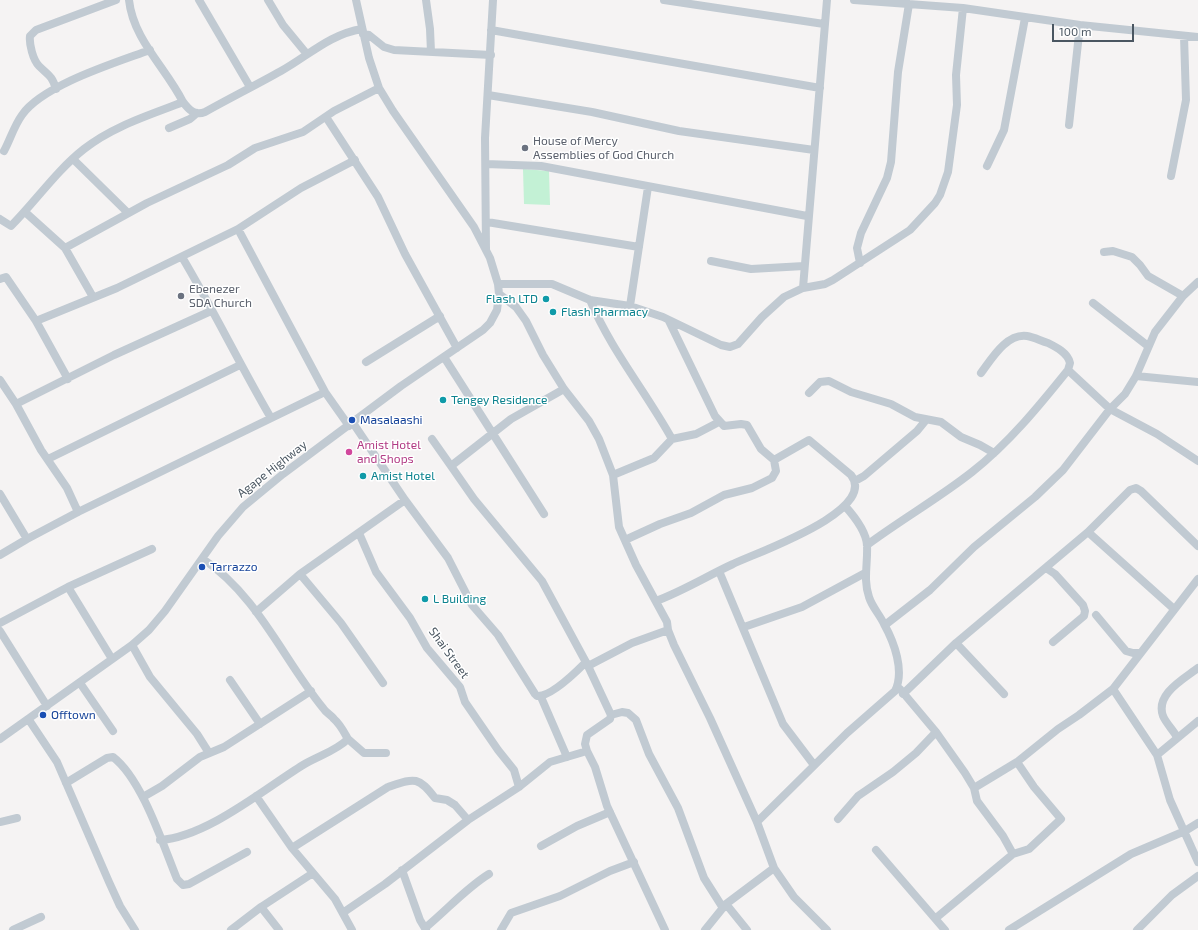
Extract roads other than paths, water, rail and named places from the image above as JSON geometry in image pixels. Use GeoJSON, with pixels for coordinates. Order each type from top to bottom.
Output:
{"type":"FeatureCollection","features":[{"type":"Feature","properties":{"kind":"street"},"geometry":{"type":"LineString","coordinates":[[56,89],[50,74],[38,64],[34,56],[30,36],[36,30],[116,0]]}},
{"type":"Feature","properties":{"kind":"street"},"geometry":{"type":"LineString","coordinates":[[129,0],[133,21],[150,50],[183,102],[189,110],[197,113],[205,112],[284,69],[306,53],[351,31],[362,32],[370,35],[384,47],[431,52],[491,55]]}},
{"type":"Feature","properties":{"kind":"street"},"geometry":{"type":"LineString","coordinates":[[198,0],[250,87]]}},
{"type":"Feature","properties":{"kind":"street"},"geometry":{"type":"LineString","coordinates":[[268,0],[283,24],[306,53]]}},
{"type":"Feature","properties":{"kind":"street"},"geometry":{"type":"LineString","coordinates":[[356,0],[368,58],[379,88],[393,111],[466,214],[486,251]]}},
{"type":"Feature","properties":{"kind":"street"},"geometry":{"type":"LineString","coordinates":[[426,0],[430,28],[431,52]]}},
{"type":"Feature","properties":{"kind":"street"},"geometry":{"type":"LineString","coordinates":[[486,251],[486,120],[491,55],[493,0]]}},
{"type":"Feature","properties":{"kind":"street"},"geometry":{"type":"LineString","coordinates":[[664,0],[824,24]]}},
{"type":"Feature","properties":{"kind":"street"},"geometry":{"type":"LineString","coordinates":[[803,288],[807,216],[827,0]]}},
{"type":"Feature","properties":{"kind":"street"},"geometry":{"type":"LineString","coordinates":[[854,0],[963,8],[1080,26],[1198,37]]}},
{"type":"Feature","properties":{"kind":"street"},"geometry":{"type":"LineString","coordinates":[[860,263],[857,248],[861,233],[887,178],[891,162],[898,72],[909,4]]}},
{"type":"Feature","properties":{"kind":"street"},"geometry":{"type":"LineString","coordinates":[[498,284],[552,284],[590,300],[630,306],[670,321],[721,345],[733,346],[742,340],[772,307],[784,297],[803,288],[825,284],[860,263],[910,230],[935,203],[948,172],[957,105],[956,75],[963,8]]}},
{"type":"Feature","properties":{"kind":"street"},"geometry":{"type":"LineString","coordinates":[[987,166],[1004,130],[1025,18]]}},
{"type":"Feature","properties":{"kind":"street"},"geometry":{"type":"LineString","coordinates":[[1069,125],[1080,26]]}},
{"type":"Feature","properties":{"kind":"street"},"geometry":{"type":"LineString","coordinates":[[491,30],[820,88]]}},
{"type":"Feature","properties":{"kind":"street"},"geometry":{"type":"LineString","coordinates":[[1171,176],[1186,100],[1184,36]]}},
{"type":"Feature","properties":{"kind":"street"},"geometry":{"type":"LineString","coordinates":[[4,151],[21,116],[33,104],[56,89],[150,50]]}},
{"type":"Feature","properties":{"kind":"street"},"geometry":{"type":"LineString","coordinates":[[65,248],[128,213],[228,165],[255,148],[303,132],[334,111],[379,88]]}},
{"type":"Feature","properties":{"kind":"street"},"geometry":{"type":"LineString","coordinates":[[488,94],[592,112],[679,131],[814,150]]}},
{"type":"Feature","properties":{"kind":"street"},"geometry":{"type":"LineString","coordinates":[[0,219],[12,226],[73,159],[100,138],[123,126],[183,102]]}},
{"type":"Feature","properties":{"kind":"street"},"geometry":{"type":"LineString","coordinates":[[169,128],[190,119],[197,113]]}},
{"type":"Feature","properties":{"kind":"street"},"geometry":{"type":"LineString","coordinates":[[326,117],[356,160],[378,197],[405,254],[457,348]]}},
{"type":"Feature","properties":{"kind":"street"},"geometry":{"type":"LineString","coordinates":[[73,159],[128,213]]}},
{"type":"Feature","properties":{"kind":"street"},"geometry":{"type":"LineString","coordinates":[[36,321],[182,257],[238,229],[301,188],[356,160]]}},
{"type":"Feature","properties":{"kind":"street"},"geometry":{"type":"LineString","coordinates":[[486,164],[541,166],[807,216]]}},
{"type":"Feature","properties":{"kind":"street"},"geometry":{"type":"LineString","coordinates":[[630,306],[648,187]]}},
{"type":"Feature","properties":{"kind":"street"},"geometry":{"type":"LineString","coordinates":[[25,212],[65,248],[93,297]]}},
{"type":"Feature","properties":{"kind":"street"},"geometry":{"type":"LineString","coordinates":[[487,222],[639,247]]}},
{"type":"Feature","properties":{"kind":"street"},"geometry":{"type":"LineString","coordinates":[[238,229],[325,392],[351,424],[373,447],[405,500],[448,558],[472,605],[498,635],[535,694],[541,697],[567,757]]}},
{"type":"Feature","properties":{"kind":"street","name":"Agape Highway"},"geometry":{"type":"LineString","coordinates":[[0,739],[29,720],[132,645],[161,616],[218,536],[243,507],[283,474],[401,386],[483,330],[490,323],[497,310],[499,294],[498,284],[486,251]]}},
{"type":"Feature","properties":{"kind":"street"},"geometry":{"type":"LineString","coordinates":[[1104,252],[1113,251],[1132,257],[1140,264],[1148,276],[1183,296]]}},
{"type":"Feature","properties":{"kind":"street"},"geometry":{"type":"LineString","coordinates":[[182,257],[240,365],[271,418]]}},
{"type":"Feature","properties":{"kind":"street"},"geometry":{"type":"LineString","coordinates":[[711,261],[751,269],[804,266]]}},
{"type":"Feature","properties":{"kind":"street"},"geometry":{"type":"LineString","coordinates":[[0,279],[6,277],[36,321],[68,379]]}},
{"type":"Feature","properties":{"kind":"street"},"geometry":{"type":"LineString","coordinates":[[885,625],[930,590],[974,547],[1063,470],[1110,409],[1124,394],[1136,376],[1155,332],[1183,296],[1198,282]]}},
{"type":"Feature","properties":{"kind":"street"},"geometry":{"type":"LineString","coordinates":[[499,294],[516,307],[526,321],[541,351],[564,389],[589,421],[599,438],[613,475],[619,527],[667,622],[668,630],[757,822],[774,868],[794,897],[827,930]]}},
{"type":"Feature","properties":{"kind":"street"},"geometry":{"type":"LineString","coordinates":[[590,300],[614,348],[672,439]]}},
{"type":"Feature","properties":{"kind":"street"},"geometry":{"type":"LineString","coordinates":[[1093,303],[1148,346]]}},
{"type":"Feature","properties":{"kind":"street"},"geometry":{"type":"LineString","coordinates":[[16,404],[114,355],[211,311]]}},
{"type":"Feature","properties":{"kind":"street"},"geometry":{"type":"LineString","coordinates":[[366,362],[440,316]]}},
{"type":"Feature","properties":{"kind":"street"},"geometry":{"type":"LineString","coordinates":[[625,540],[660,524],[692,513],[724,495],[752,488],[772,478],[776,472],[774,460],[761,449],[747,425],[741,424],[724,426],[719,422],[712,411],[670,321]]}},
{"type":"Feature","properties":{"kind":"street"},"geometry":{"type":"LineString","coordinates":[[867,545],[950,488],[994,453],[1032,414],[1068,370],[1070,363],[1069,359],[1062,351],[1042,341],[1028,336],[1021,336],[1003,346],[980,373]]}},
{"type":"Feature","properties":{"kind":"street"},"geometry":{"type":"LineString","coordinates":[[444,357],[494,432],[544,514]]}},
{"type":"Feature","properties":{"kind":"street"},"geometry":{"type":"LineString","coordinates":[[48,459],[240,365]]}},
{"type":"Feature","properties":{"kind":"street"},"geometry":{"type":"LineString","coordinates":[[1068,370],[1110,409],[1157,434],[1198,461]]}},
{"type":"Feature","properties":{"kind":"street"},"geometry":{"type":"LineString","coordinates":[[1136,376],[1198,382]]}},
{"type":"Feature","properties":{"kind":"street"},"geometry":{"type":"LineString","coordinates":[[0,380],[73,499],[78,512]]}},
{"type":"Feature","properties":{"kind":"street"},"geometry":{"type":"LineString","coordinates":[[809,393],[820,382],[829,381],[851,392],[892,404],[915,417],[941,422],[961,438],[980,445],[994,453]]}},
{"type":"Feature","properties":{"kind":"street"},"geometry":{"type":"LineString","coordinates":[[451,466],[511,419],[564,389]]}},
{"type":"Feature","properties":{"kind":"street"},"geometry":{"type":"LineString","coordinates":[[0,556],[27,539],[78,512],[325,392]]}},
{"type":"Feature","properties":{"kind":"street"},"geometry":{"type":"LineString","coordinates":[[855,481],[873,469],[917,431],[926,420]]}},
{"type":"Feature","properties":{"kind":"street"},"geometry":{"type":"LineString","coordinates":[[613,475],[654,458],[672,439],[696,434],[719,422]]}},
{"type":"Feature","properties":{"kind":"street"},"geometry":{"type":"LineString","coordinates":[[432,439],[474,499],[542,581],[587,664],[611,715],[610,720],[588,735],[585,744],[587,751],[595,767],[610,812],[664,930]]}},
{"type":"Feature","properties":{"kind":"street"},"geometry":{"type":"LineString","coordinates":[[656,601],[811,529],[845,506],[854,493],[855,481],[843,468],[809,440],[774,460]]}},
{"type":"Feature","properties":{"kind":"street"},"geometry":{"type":"LineString","coordinates":[[903,694],[956,644],[1088,532],[1130,490],[1136,488],[1141,491],[1198,546]]}},
{"type":"Feature","properties":{"kind":"street"},"geometry":{"type":"LineString","coordinates":[[0,494],[27,539]]}},
{"type":"Feature","properties":{"kind":"street"},"geometry":{"type":"LineString","coordinates":[[256,612],[300,574],[405,500]]}},
{"type":"Feature","properties":{"kind":"street"},"geometry":{"type":"LineString","coordinates":[[757,822],[814,765],[895,691],[898,685],[898,660],[885,625],[869,599],[865,573],[867,545],[859,524],[845,506]]}},
{"type":"Feature","properties":{"kind":"street"},"geometry":{"type":"LineString","coordinates":[[1088,532],[1174,609]]}},
{"type":"Feature","properties":{"kind":"street","name":"Shai Street"},"geometry":{"type":"LineString","coordinates":[[359,533],[376,572],[410,618],[427,648],[460,687],[465,702],[498,750],[514,770],[519,787]]}},
{"type":"Feature","properties":{"kind":"street"},"geometry":{"type":"LineString","coordinates":[[0,623],[68,587],[152,549]]}},
{"type":"Feature","properties":{"kind":"street"},"geometry":{"type":"LineString","coordinates":[[203,559],[233,583],[256,612],[323,709],[334,718],[348,739],[364,753],[386,753]]}},
{"type":"Feature","properties":{"kind":"street"},"geometry":{"type":"LineString","coordinates":[[1046,568],[1055,574],[1082,605],[1085,611],[1084,616],[1053,642]]}},
{"type":"Feature","properties":{"kind":"street"},"geometry":{"type":"LineString","coordinates":[[718,571],[744,627],[783,724],[814,765]]}},
{"type":"Feature","properties":{"kind":"street"},"geometry":{"type":"LineString","coordinates":[[744,627],[798,609],[865,573]]}},
{"type":"Feature","properties":{"kind":"street"},"geometry":{"type":"LineString","coordinates":[[300,574],[341,624],[383,683]]}},
{"type":"Feature","properties":{"kind":"street"},"geometry":{"type":"LineString","coordinates":[[974,788],[1017,762],[1058,729],[1113,689],[1139,653],[1148,644],[1198,579]]}},
{"type":"Feature","properties":{"kind":"street"},"geometry":{"type":"LineString","coordinates":[[68,587],[112,659]]}},
{"type":"Feature","properties":{"kind":"street"},"geometry":{"type":"LineString","coordinates":[[1096,615],[1126,650],[1133,653],[1139,653]]}},
{"type":"Feature","properties":{"kind":"street"},"geometry":{"type":"LineString","coordinates":[[541,697],[587,664],[632,643],[668,630]]}},
{"type":"Feature","properties":{"kind":"street"},"geometry":{"type":"LineString","coordinates":[[0,631],[48,706]]}},
{"type":"Feature","properties":{"kind":"street"},"geometry":{"type":"LineString","coordinates":[[956,644],[1004,694]]}},
{"type":"Feature","properties":{"kind":"street"},"geometry":{"type":"LineString","coordinates":[[132,645],[150,677],[197,734],[209,753]]}},
{"type":"Feature","properties":{"kind":"street"},"geometry":{"type":"LineString","coordinates":[[1177,737],[1163,716],[1162,709],[1164,699],[1169,689],[1198,668]]}},
{"type":"Feature","properties":{"kind":"street"},"geometry":{"type":"LineString","coordinates":[[230,680],[260,724]]}},
{"type":"Feature","properties":{"kind":"street"},"geometry":{"type":"LineString","coordinates":[[80,683],[113,731]]}},
{"type":"Feature","properties":{"kind":"street"},"geometry":{"type":"LineString","coordinates":[[898,685],[903,694],[917,707],[965,773],[974,788],[977,801],[1003,836],[1013,854]]}},
{"type":"Feature","properties":{"kind":"street"},"geometry":{"type":"LineString","coordinates":[[1113,689],[1157,755],[1166,788],[1198,862]]}},
{"type":"Feature","properties":{"kind":"street"},"geometry":{"type":"LineString","coordinates":[[143,797],[162,786],[200,757],[224,747],[311,691]]}},
{"type":"Feature","properties":{"kind":"street"},"geometry":{"type":"LineString","coordinates":[[611,715],[622,712],[628,713],[636,720],[649,754],[678,808],[704,878],[724,906],[747,930]]}},
{"type":"Feature","properties":{"kind":"street"},"geometry":{"type":"LineString","coordinates":[[29,720],[58,762],[108,882],[120,906],[135,930]]}},
{"type":"Feature","properties":{"kind":"street"},"geometry":{"type":"LineString","coordinates":[[1157,755],[1198,721]]}},
{"type":"Feature","properties":{"kind":"street"},"geometry":{"type":"LineString","coordinates":[[838,819],[858,796],[893,772],[916,753],[936,732]]}},
{"type":"Feature","properties":{"kind":"street"},"geometry":{"type":"LineString","coordinates":[[160,840],[177,838],[189,833],[256,796],[305,764],[343,744],[348,739]]}},
{"type":"Feature","properties":{"kind":"street"},"geometry":{"type":"LineString","coordinates":[[344,912],[468,820],[519,787],[550,762],[587,751]]}},
{"type":"Feature","properties":{"kind":"street"},"geometry":{"type":"LineString","coordinates":[[66,783],[99,762],[113,757],[124,768],[143,797],[177,879],[183,885],[189,884],[247,852]]}},
{"type":"Feature","properties":{"kind":"street"},"geometry":{"type":"LineString","coordinates":[[936,918],[1013,854],[1029,849],[1061,819],[1034,787],[1017,762]]}},
{"type":"Feature","properties":{"kind":"street"},"geometry":{"type":"LineString","coordinates":[[292,848],[388,786],[413,780],[423,784],[435,798],[447,800],[455,805],[468,820]]}},
{"type":"Feature","properties":{"kind":"street"},"geometry":{"type":"LineString","coordinates":[[256,796],[292,848],[335,899],[344,912],[352,930]]}},
{"type":"Feature","properties":{"kind":"street"},"geometry":{"type":"LineString","coordinates":[[541,846],[577,826],[610,812]]}},
{"type":"Feature","properties":{"kind":"street"},"geometry":{"type":"LineString","coordinates":[[0,822],[17,818]]}},
{"type":"Feature","properties":{"kind":"street"},"geometry":{"type":"LineString","coordinates":[[1009,930],[1131,854],[1185,831],[1198,823]]}},
{"type":"Feature","properties":{"kind":"street"},"geometry":{"type":"LineString","coordinates":[[876,850],[945,930]]}},
{"type":"Feature","properties":{"kind":"street"},"geometry":{"type":"LineString","coordinates":[[501,930],[511,913],[560,896],[610,870],[634,862]]}},
{"type":"Feature","properties":{"kind":"street"},"geometry":{"type":"LineString","coordinates":[[705,930],[724,906],[774,868]]}},
{"type":"Feature","properties":{"kind":"street"},"geometry":{"type":"LineString","coordinates":[[402,870],[420,920],[426,929],[475,883],[489,874]]}},
{"type":"Feature","properties":{"kind":"street"},"geometry":{"type":"LineString","coordinates":[[231,930],[313,873]]}},
{"type":"Feature","properties":{"kind":"street"},"geometry":{"type":"LineString","coordinates":[[1137,930],[1172,894],[1198,876]]}},
{"type":"Feature","properties":{"kind":"street"},"geometry":{"type":"LineString","coordinates":[[262,907],[279,930]]}},
{"type":"Feature","properties":{"kind":"street"},"geometry":{"type":"LineString","coordinates":[[13,930],[40,917]]}},
{"type":"Feature","properties":{"kind":"place","name":"House of Mercy Assemblies of God Church"},"geometry":{"type":"Point","coordinates":[525,148]}},
{"type":"Feature","properties":{"kind":"place","name":"Ebenezer SDA Church"},"geometry":{"type":"Point","coordinates":[181,296]}},
{"type":"Feature","properties":{"kind":"place","name":"Flash LTD"},"geometry":{"type":"Point","coordinates":[546,299]}},
{"type":"Feature","properties":{"kind":"place","name":"Flash Pharmacy"},"geometry":{"type":"Point","coordinates":[553,312]}},
{"type":"Feature","properties":{"kind":"place","name":"Tengey Residence"},"geometry":{"type":"Point","coordinates":[443,400]}},
{"type":"Feature","properties":{"kind":"place","name":"Masalaashi"},"geometry":{"type":"Point","coordinates":[352,420]}},
{"type":"Feature","properties":{"kind":"place","name":"Amist Hotel and Shops"},"geometry":{"type":"Point","coordinates":[349,452]}},
{"type":"Feature","properties":{"kind":"place","name":"Amist Hotel"},"geometry":{"type":"Point","coordinates":[363,476]}},
{"type":"Feature","properties":{"kind":"place","name":"Tarrazzo"},"geometry":{"type":"Point","coordinates":[202,567]}},
{"type":"Feature","properties":{"kind":"place","name":"L Building"},"geometry":{"type":"Point","coordinates":[425,599]}},
{"type":"Feature","properties":{"kind":"place","name":"Offtown"},"geometry":{"type":"Point","coordinates":[43,715]}}]}
